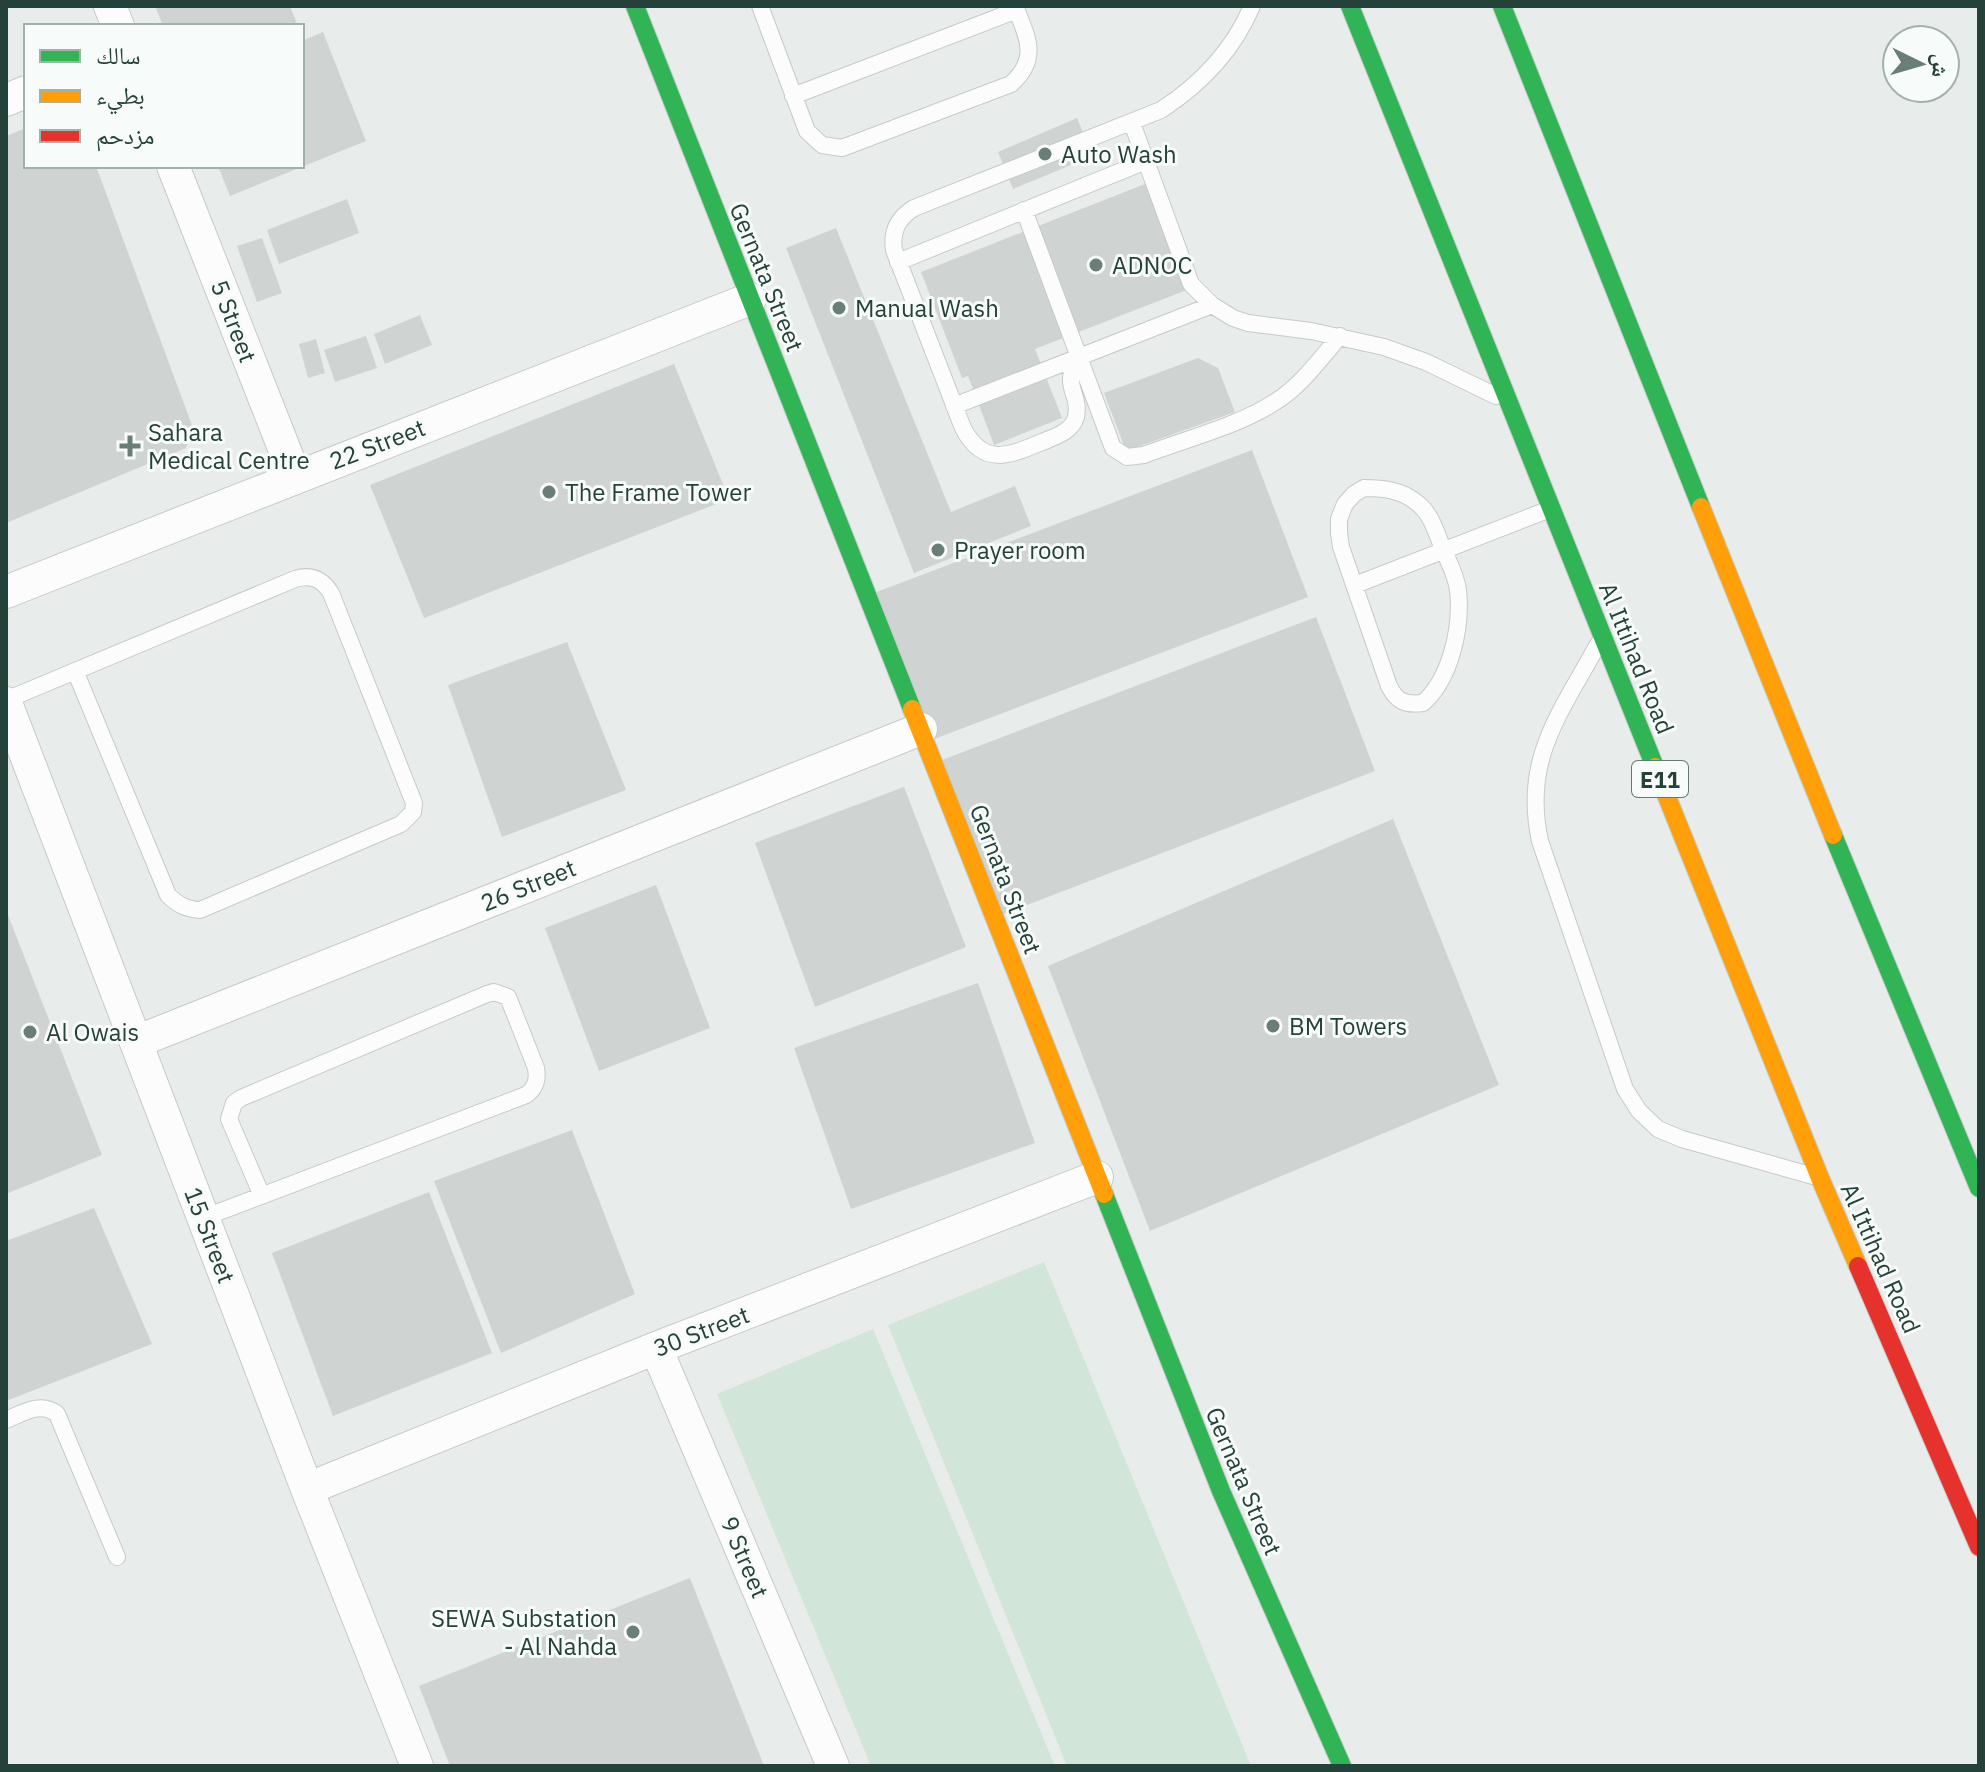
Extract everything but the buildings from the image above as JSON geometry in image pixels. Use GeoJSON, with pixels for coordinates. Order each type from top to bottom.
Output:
{"type":"FeatureCollection","features":[{"type":"Feature","properties":{"kind":"main road","name":"Gernata Street"},"geometry":{"type":"LineString","coordinates":[[635,6],[1221,1491],[1342,1766]]}},
{"type":"Feature","properties":{"kind":"main road","name":"Al Ittihad Road"},"geometry":{"type":"LineString","coordinates":[[1350,6],[1820,1178],[1979,1547]]}},
{"type":"Feature","properties":{"kind":"main road"},"geometry":{"type":"LineString","coordinates":[[1502,6],[1796,745],[1979,1188]]}},
{"type":"Feature","properties":{"kind":"street","name":"5 Street"},"geometry":{"type":"LineString","coordinates":[[174,168],[295,476]]}},
{"type":"Feature","properties":{"kind":"street","name":"22 Street"},"geometry":{"type":"LineString","coordinates":[[6,592],[750,299]]}},
{"type":"Feature","properties":{"kind":"street","name":"15 Street"},"geometry":{"type":"LineString","coordinates":[[6,702],[307,1489],[417,1766]]}},
{"type":"Feature","properties":{"kind":"street","name":"26 Street"},"geometry":{"type":"LineString","coordinates":[[136,1042],[921,729]]}},
{"type":"Feature","properties":{"kind":"street","name":"30 Street"},"geometry":{"type":"LineString","coordinates":[[307,1489],[656,1348],[1097,1177]]}},
{"type":"Feature","properties":{"kind":"street","name":"9 Street"},"geometry":{"type":"LineString","coordinates":[[656,1348],[833,1766]]}},
{"type":"Feature","properties":{"kind":"lane"},"geometry":{"type":"LineString","coordinates":[[1079,359],[1070,371],[1069,384],[1076,404],[1076,419],[1067,431],[1020,451],[997,456],[976,447],[968,438],[954,406],[898,262],[892,240],[899,221],[914,208],[1161,110],[1187,93],[1209,72],[1229,47],[1252,6]]}},
{"type":"Feature","properties":{"kind":"lane"},"geometry":{"type":"LineString","coordinates":[[763,7],[793,96],[802,121],[813,138],[832,148],[852,146],[1011,84],[1019,76],[1029,55],[1029,43],[1016,8],[793,96]]}},
{"type":"Feature","properties":{"kind":"lane"},"geometry":{"type":"LineString","coordinates":[[1132,123],[1191,284],[1212,305],[1248,323],[1340,336],[1384,347],[1426,362],[1508,402]]}},
{"type":"Feature","properties":{"kind":"lane"},"geometry":{"type":"LineString","coordinates":[[898,262],[1146,161]]}},
{"type":"Feature","properties":{"kind":"lane"},"geometry":{"type":"LineString","coordinates":[[1024,210],[1113,448],[1127,457],[1135,457],[1254,414],[1276,402],[1296,386],[1340,336]]}},
{"type":"Feature","properties":{"kind":"lane"},"geometry":{"type":"LineString","coordinates":[[954,406],[1212,305]]}},
{"type":"Feature","properties":{"kind":"lane"},"geometry":{"type":"LineString","coordinates":[[1364,488],[1391,490],[1416,502],[1432,522],[1444,550],[1458,589],[1458,618],[1445,673],[1435,692],[1423,703],[1402,703],[1395,696],[1341,547],[1339,519],[1345,504],[1364,488]]}},
{"type":"Feature","properties":{"kind":"lane"},"geometry":{"type":"LineString","coordinates":[[1355,585],[1552,508]]}},
{"type":"Feature","properties":{"kind":"lane"},"geometry":{"type":"LineString","coordinates":[[6,702],[295,579],[306,576],[316,578],[331,593],[414,803],[413,812],[401,824],[200,910],[188,909],[168,895],[76,673]]}},
{"type":"Feature","properties":{"kind":"lane"},"geometry":{"type":"LineString","coordinates":[[1602,636],[1549,735],[1539,760],[1534,787],[1534,814],[1540,841],[1625,1089],[1639,1111],[1658,1129],[1682,1139],[1820,1178]]}},
{"type":"Feature","properties":{"kind":"lane"},"geometry":{"type":"LineString","coordinates":[[203,1218],[262,1196],[532,1090],[536,1068],[508,997],[494,992],[487,994],[234,1103],[229,1119],[262,1196]]}},
{"type":"Feature","properties":{"kind":"lane"},"geometry":{"type":"LineString","coordinates":[[6,1420],[41,1407],[57,1414],[117,1557]]}},
{"type":"Feature","properties":{"kind":"green space"},"geometry":{"type":"Polygon","coordinates":[[[1044,1262],[1251,1766],[1067,1766],[888,1325],[1044,1262]]]}},
{"type":"Feature","properties":{"kind":"green space"},"geometry":{"type":"Polygon","coordinates":[[[873,1329],[1055,1766],[871,1766],[717,1394],[873,1329]]]}},
{"type":"Feature","properties":{"kind":"traffic: fast"},"geometry":{"type":"LineString","coordinates":[[635,6],[912,709]]}},
{"type":"Feature","properties":{"kind":"traffic: fast"},"geometry":{"type":"LineString","coordinates":[[1350,6],[1655,767]]}},
{"type":"Feature","properties":{"kind":"traffic: fast"},"geometry":{"type":"LineString","coordinates":[[1502,6],[1701,507]]}},
{"type":"Feature","properties":{"kind":"traffic: fast"},"geometry":{"type":"LineString","coordinates":[[1833,835],[1979,1188]]}},
{"type":"Feature","properties":{"kind":"traffic: fast"},"geometry":{"type":"LineString","coordinates":[[1104,1194],[1221,1491],[1342,1766]]}},
{"type":"Feature","properties":{"kind":"traffic: slow"},"geometry":{"type":"LineString","coordinates":[[1701,507],[1833,835]]}},
{"type":"Feature","properties":{"kind":"traffic: slow"},"geometry":{"type":"LineString","coordinates":[[912,709],[1104,1194]]}},
{"type":"Feature","properties":{"kind":"traffic: slow"},"geometry":{"type":"LineString","coordinates":[[1655,767],[1858,1266]]}},
{"type":"Feature","properties":{"kind":"traffic: jam"},"geometry":{"type":"LineString","coordinates":[[1858,1266],[1979,1547]]}},
{"type":"Feature","properties":{"kind":"place","name":"Auto Wash"},"geometry":{"type":"Point","coordinates":[1045,154]}},
{"type":"Feature","properties":{"kind":"place","name":"ADNOC"},"geometry":{"type":"Point","coordinates":[1096,265]}},
{"type":"Feature","properties":{"kind":"place","name":"Manual Wash"},"geometry":{"type":"Point","coordinates":[839,308]}},
{"type":"Feature","properties":{"kind":"place","name":"Sahara Medical Centre"},"geometry":{"type":"Point","coordinates":[130,446]}},
{"type":"Feature","properties":{"kind":"place","name":"The Frame Tower"},"geometry":{"type":"Point","coordinates":[549,492]}},
{"type":"Feature","properties":{"kind":"place","name":"Prayer room"},"geometry":{"type":"Point","coordinates":[938,550]}},
{"type":"Feature","properties":{"kind":"place","name":"BM Towers"},"geometry":{"type":"Point","coordinates":[1273,1026]}},
{"type":"Feature","properties":{"kind":"place","name":"Al Owais"},"geometry":{"type":"Point","coordinates":[30,1032]}},
{"type":"Feature","properties":{"kind":"place","name":"SEWA Substation - Al Nahda"},"geometry":{"type":"Point","coordinates":[633,1632]}}]}
